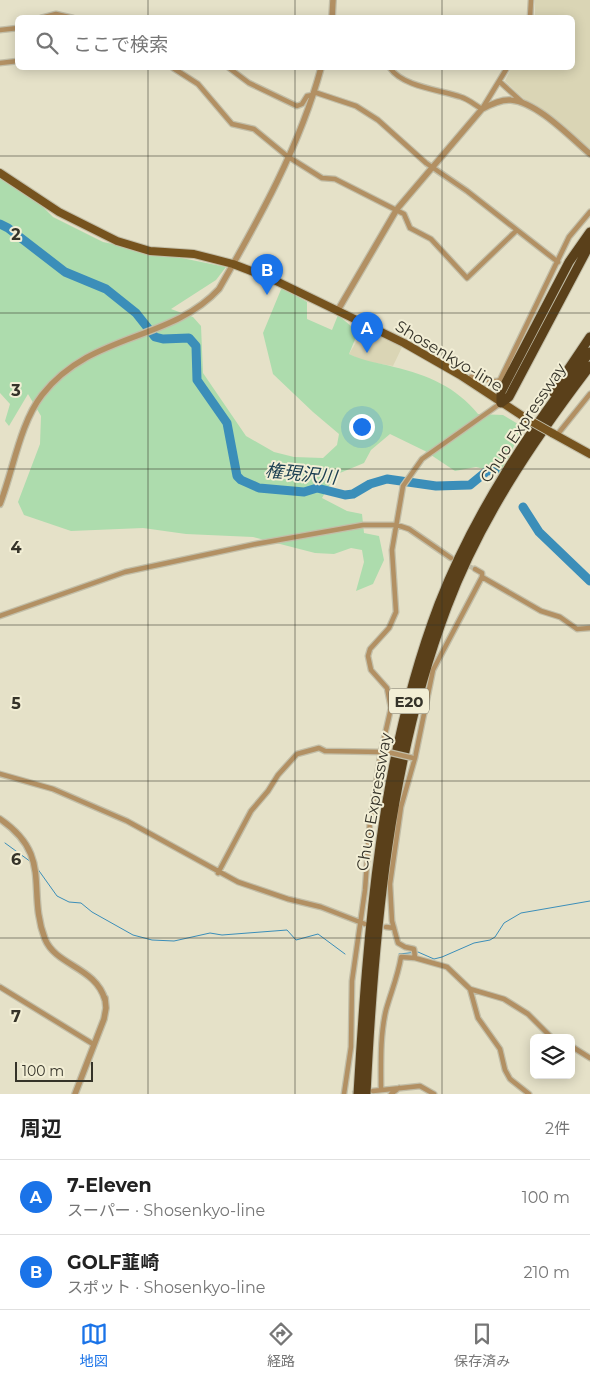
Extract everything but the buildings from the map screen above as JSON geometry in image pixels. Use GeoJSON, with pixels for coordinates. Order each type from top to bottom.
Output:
{"type":"FeatureCollection","features":[{"type":"Feature","properties":{"kind":"highway"},"geometry":{"type":"LineString","coordinates":[[536,339],[576,242],[590,225]]}},
{"type":"Feature","properties":{"kind":"highway"},"geometry":{"type":"LineString","coordinates":[[536,339],[570,262],[590,232]]}},
{"type":"Feature","properties":{"kind":"highway"},"geometry":{"type":"LineString","coordinates":[[536,339],[578,254],[590,237]]}},
{"type":"Feature","properties":{"kind":"highway"},"geometry":{"type":"LineString","coordinates":[[501,403],[501,392],[536,339],[590,244]]}},
{"type":"Feature","properties":{"kind":"highway"},"geometry":{"type":"LineString","coordinates":[[525,440],[550,396],[590,337]]}},
{"type":"Feature","properties":{"kind":"highway","name":"Chuo Expressway"},"geometry":{"type":"LineString","coordinates":[[358,1094],[364,988],[381,843],[397,755],[424,645],[454,570],[487,504],[525,440],[590,352]]}},
{"type":"Feature","properties":{"kind":"highway","name":"Chuo Expressway"},"geometry":{"type":"LineString","coordinates":[[370,1092],[370,1007],[385,870],[393,816],[419,695],[448,606],[466,564],[512,476],[590,366]]}},
{"type":"Feature","properties":{"kind":"highway"},"geometry":{"type":"LineString","coordinates":[[562,404],[590,373]]}},
{"type":"Feature","properties":{"kind":"main road","name":"Shosenkyo-line"},"geometry":{"type":"LineString","coordinates":[[0,173],[59,212],[117,241],[150,251],[194,254],[233,264],[272,279],[338,310],[404,343],[469,381],[501,403],[590,454]]}},
{"type":"Feature","properties":{"kind":"street"},"geometry":{"type":"LineString","coordinates":[[327,0],[333,0],[332,15]]}},
{"type":"Feature","properties":{"kind":"street"},"geometry":{"type":"LineString","coordinates":[[530,15],[531,0]]}},
{"type":"Feature","properties":{"kind":"street"},"geometry":{"type":"LineString","coordinates":[[0,30],[15,28]]}},
{"type":"Feature","properties":{"kind":"street"},"geometry":{"type":"LineString","coordinates":[[0,63],[15,61]]}},
{"type":"Feature","properties":{"kind":"street"},"geometry":{"type":"LineString","coordinates":[[176,70],[198,84],[232,124],[254,129],[288,156],[322,178],[335,179],[404,214],[410,228],[431,239],[467,278],[516,231]]}},
{"type":"Feature","properties":{"kind":"street"},"geometry":{"type":"LineString","coordinates":[[232,70],[248,83],[297,106],[302,104],[309,94],[314,94],[364,110],[432,166],[558,262]]}},
{"type":"Feature","properties":{"kind":"street"},"geometry":{"type":"LineString","coordinates":[[0,504],[29,419],[41,396],[77,362],[96,351],[152,330],[200,308],[219,289],[276,183],[314,94],[320,70]]}},
{"type":"Feature","properties":{"kind":"street"},"geometry":{"type":"LineString","coordinates":[[392,70],[428,90],[461,97],[482,109]]}},
{"type":"Feature","properties":{"kind":"street"},"geometry":{"type":"LineString","coordinates":[[338,310],[397,209],[482,109],[507,70]]}},
{"type":"Feature","properties":{"kind":"street"},"geometry":{"type":"LineString","coordinates":[[500,82],[522,102]]}},
{"type":"Feature","properties":{"kind":"street"},"geometry":{"type":"LineString","coordinates":[[482,109],[495,102],[510,99],[522,102],[534,108],[590,154]]}},
{"type":"Feature","properties":{"kind":"street"},"geometry":{"type":"LineString","coordinates":[[469,381],[471,377],[476,376],[492,382],[500,380],[569,237],[590,212]]}},
{"type":"Feature","properties":{"kind":"street"},"geometry":{"type":"LineString","coordinates":[[555,434],[590,394]]}},
{"type":"Feature","properties":{"kind":"street"},"geometry":{"type":"LineString","coordinates":[[352,1093],[345,1094],[352,1032],[352,981],[362,923],[370,821],[392,708],[391,698],[386,688],[371,670],[368,656],[370,649],[390,628],[396,612],[392,550],[403,486],[406,479],[422,459],[501,403]]}},
{"type":"Feature","properties":{"kind":"street"},"geometry":{"type":"LineString","coordinates":[[0,616],[125,572],[349,527],[397,525],[415,532],[451,558]]}},
{"type":"Feature","properties":{"kind":"street"},"geometry":{"type":"LineString","coordinates":[[475,568],[482,573],[482,577],[541,611],[560,616],[578,629],[590,628]]}},
{"type":"Feature","properties":{"kind":"street"},"geometry":{"type":"LineString","coordinates":[[415,958],[414,949],[398,943],[394,928],[390,884],[401,807],[414,758],[432,670],[482,577]]}},
{"type":"Feature","properties":{"kind":"street"},"geometry":{"type":"LineString","coordinates":[[218,873],[250,811],[297,754],[318,748],[325,751],[382,752],[414,758]]}},
{"type":"Feature","properties":{"kind":"street"},"geometry":{"type":"LineString","coordinates":[[0,774],[53,789],[127,821],[218,873],[276,895],[321,907],[362,923]]}},
{"type":"Feature","properties":{"kind":"street"},"geometry":{"type":"LineString","coordinates":[[0,819],[23,838],[32,853],[41,921],[46,940],[54,951],[93,978],[101,987],[105,999],[104,1019],[75,1094]]}},
{"type":"Feature","properties":{"kind":"street"},"geometry":{"type":"LineString","coordinates":[[386,927],[394,928]]}},
{"type":"Feature","properties":{"kind":"street"},"geometry":{"type":"LineString","coordinates":[[381,1089],[381,1055],[386,1011],[398,975],[401,957],[415,958],[447,967],[470,989],[478,1018],[500,1049],[505,1070],[510,1079],[529,1094]]}},
{"type":"Feature","properties":{"kind":"street"},"geometry":{"type":"LineString","coordinates":[[0,987],[93,1044]]}},
{"type":"Feature","properties":{"kind":"street"},"geometry":{"type":"LineString","coordinates":[[470,989],[493,994],[512,1003],[528,1014],[548,1034]]}},
{"type":"Feature","properties":{"kind":"street"},"geometry":{"type":"LineString","coordinates":[[575,1049],[590,1058]]}},
{"type":"Feature","properties":{"kind":"street"},"geometry":{"type":"LineString","coordinates":[[370,1092],[381,1089],[420,1086],[434,1094]]}},
{"type":"Feature","properties":{"kind":"street"},"geometry":{"type":"LineString","coordinates":[[390,1094],[400,1087]]}},
{"type":"Feature","properties":{"kind":"shaded area"},"geometry":{"type":"Polygon","coordinates":[[[535,0],[590,0],[590,149],[536,105],[524,99],[505,81],[510,70],[575,70],[575,15],[535,15],[535,0]]]}},
{"type":"Feature","properties":{"kind":"shaded area"},"geometry":{"type":"Polygon","coordinates":[[[367,324],[404,343],[393,366],[363,361],[349,354],[367,324]]]}},
{"type":"Feature","properties":{"kind":"green space"},"geometry":{"type":"Polygon","coordinates":[[[0,171],[15,179],[53,217],[103,242],[226,267],[216,280],[171,309],[193,317],[201,326],[203,373],[246,436],[274,452],[294,457],[323,458],[337,445],[339,434],[273,374],[263,333],[282,287],[307,302],[307,319],[332,330],[338,315],[358,332],[349,354],[430,378],[451,389],[478,414],[503,415],[523,427],[501,473],[476,467],[455,471],[425,451],[390,434],[371,450],[364,463],[335,475],[322,498],[347,511],[362,514],[364,533],[379,536],[384,560],[373,584],[356,591],[364,562],[362,550],[351,548],[334,554],[315,553],[253,537],[186,534],[143,528],[71,531],[24,515],[18,502],[40,444],[41,416],[28,394],[9,426],[5,421],[10,404],[0,393],[0,171]]]}},
{"type":"Feature","properties":{"kind":"waterway","name":"権現沢川"},"geometry":{"type":"LineString","coordinates":[[0,224],[8,228],[65,272],[106,289],[136,313],[155,337],[163,339],[189,338],[196,346],[197,380],[227,423],[237,476],[241,480],[259,488],[304,492],[317,488],[345,495],[353,494],[370,484],[387,479],[436,486],[470,485],[487,471],[495,470]]}},
{"type":"Feature","properties":{"kind":"waterway","name":"権現沢川"},"geometry":{"type":"LineString","coordinates":[[523,507],[539,532],[590,581]]}},
{"type":"Feature","properties":{"kind":"waterway"},"geometry":{"type":"LineString","coordinates":[[5,843],[31,862]]}},
{"type":"Feature","properties":{"kind":"waterway"},"geometry":{"type":"LineString","coordinates":[[37,868],[57,896],[69,902],[81,903],[92,912],[133,935],[152,940],[174,941],[210,933],[222,935],[287,930],[296,940],[318,934],[345,954]]}},
{"type":"Feature","properties":{"kind":"waterway"},"geometry":{"type":"LineString","coordinates":[[399,954],[418,952],[434,959],[442,957],[474,943],[490,940],[495,937],[504,923],[521,913],[590,901]]}},
{"type":"Feature","properties":{"kind":"tunnel"},"geometry":{"type":"LineString","coordinates":[[451,558],[475,569]]}},
{"type":"Feature","properties":{"kind":"tunnel"},"geometry":{"type":"LineString","coordinates":[[352,1093],[373,1091]]}},
{"type":"Feature","properties":{"kind":"place","name":"GOLF韮崎"},"geometry":{"type":"Point","coordinates":[267,295]}},
{"type":"Feature","properties":{"kind":"place","name":"7-Eleven"},"geometry":{"type":"Point","coordinates":[367,353]}}]}
